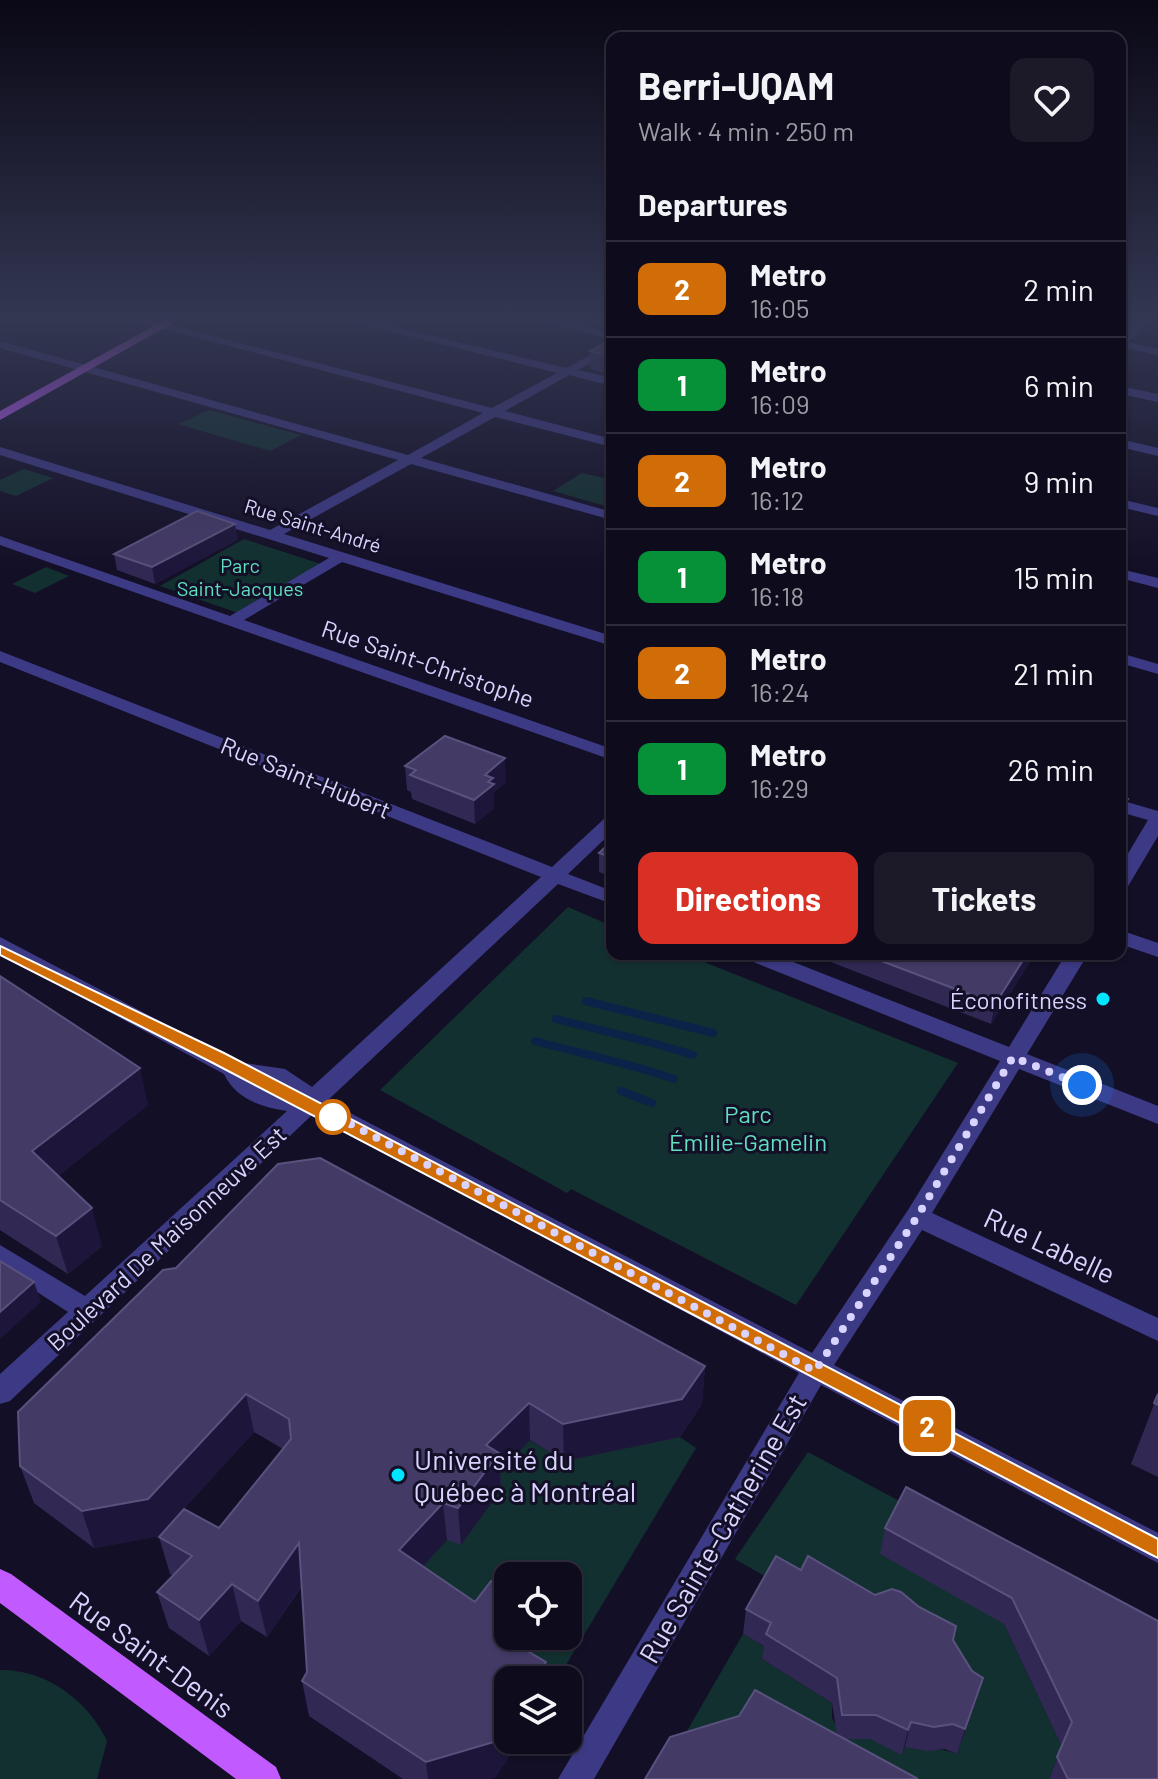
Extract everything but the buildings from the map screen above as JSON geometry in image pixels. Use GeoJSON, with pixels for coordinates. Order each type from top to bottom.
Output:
{"type":"FeatureCollection","features":[{"type":"Feature","properties":{"kind":"main road"},"geometry":{"type":"LineString","coordinates":[[0,416],[27,401]]}},
{"type":"Feature","properties":{"kind":"main road","name":"Rue Saint-Denis"},"geometry":{"type":"LineString","coordinates":[[0,1584],[264,1779]]}},
{"type":"Feature","properties":{"kind":"street"},"geometry":{"type":"LineString","coordinates":[[205,401],[606,514]]}},
{"type":"Feature","properties":{"kind":"street"},"geometry":{"type":"LineString","coordinates":[[451,401],[606,441]]}},
{"type":"Feature","properties":{"kind":"street"},"geometry":{"type":"LineString","coordinates":[[272,535],[514,401]]}},
{"type":"Feature","properties":{"kind":"street"},"geometry":{"type":"LineString","coordinates":[[1126,444],[1158,452]]}},
{"type":"Feature","properties":{"kind":"street","name":"Rue Saint-André"},"geometry":{"type":"LineString","coordinates":[[0,451],[606,639]]}},
{"type":"Feature","properties":{"kind":"street"},"geometry":{"type":"LineString","coordinates":[[1126,504],[1158,512]]}},
{"type":"Feature","properties":{"kind":"street","name":"Rue Saint-Christophe"},"geometry":{"type":"LineString","coordinates":[[0,540],[606,753]]}},
{"type":"Feature","properties":{"kind":"street"},"geometry":{"type":"LineString","coordinates":[[232,621],[342,556]]}},
{"type":"Feature","properties":{"kind":"street"},"geometry":{"type":"LineString","coordinates":[[1126,575],[1158,583]]}},
{"type":"Feature","properties":{"kind":"street","name":"Rue Saint-Hubert"},"geometry":{"type":"LineString","coordinates":[[0,656],[606,896]]}},
{"type":"Feature","properties":{"kind":"street"},"geometry":{"type":"LineString","coordinates":[[1126,660],[1158,669]]}},
{"type":"Feature","properties":{"kind":"street"},"geometry":{"type":"LineString","coordinates":[[1126,808],[1158,818],[1126,874]]}},
{"type":"Feature","properties":{"kind":"street","name":"Boulevard De Maisonneuve Est"},"geometry":{"type":"LineString","coordinates":[[0,1392],[606,828]]}},
{"type":"Feature","properties":{"kind":"street"},"geometry":{"type":"LineString","coordinates":[[1126,939],[1158,950]]}},
{"type":"Feature","properties":{"kind":"street"},"geometry":{"type":"LineString","coordinates":[[0,944],[233,1069],[241,1084],[270,1099],[311,1103],[1158,1549]]}},
{"type":"Feature","properties":{"kind":"street"},"geometry":{"type":"LineString","coordinates":[[768,960],[1158,1115]]}},
{"type":"Feature","properties":{"kind":"street","name":"Rue Sainte-Catherine Est"},"geometry":{"type":"LineString","coordinates":[[575,1779],[815,1371],[917,1217],[1073,960]]}},
{"type":"Feature","properties":{"kind":"street","name":"Rue Labelle"},"geometry":{"type":"LineString","coordinates":[[917,1217],[1158,1330]]}},
{"type":"Feature","properties":{"kind":"street"},"geometry":{"type":"LineString","coordinates":[[0,1255],[87,1311]]}},
{"type":"Feature","properties":{"kind":"green space"},"geometry":{"type":"Polygon","coordinates":[[[209,410],[301,435],[270,451],[178,424],[209,410]]]}},
{"type":"Feature","properties":{"kind":"green space"},"geometry":{"type":"Polygon","coordinates":[[[24,469],[53,478],[16,496],[0,491],[0,480],[24,469]]]}},
{"type":"Feature","properties":{"kind":"green space"},"geometry":{"type":"Polygon","coordinates":[[[582,473],[606,479],[606,506],[553,491],[582,473]]]}},
{"type":"Feature","properties":{"kind":"green space","name":"Parc Saint-Jacques"},"geometry":{"type":"Polygon","coordinates":[[[244,539],[321,564],[238,613],[160,586],[244,539]]]}},
{"type":"Feature","properties":{"kind":"green space"},"geometry":{"type":"Polygon","coordinates":[[[46,567],[69,576],[35,593],[12,584],[46,567]]]}},
{"type":"Feature","properties":{"kind":"green space","name":"Parc Émilie-Gamelin"},"geometry":{"type":"Polygon","coordinates":[[[568,907],[606,923],[606,960],[699,960],[958,1063],[796,1305],[571,1189],[567,1193],[380,1090],[568,907]]]}},
{"type":"Feature","properties":{"kind":"green space"},"geometry":{"type":"Polygon","coordinates":[[[680,1437],[696,1448],[582,1638],[582,1562],[494,1562],[494,1616],[414,1565],[423,1566],[447,1540],[489,1482],[512,1443],[531,1441],[564,1461],[680,1437]]]}},
{"type":"Feature","properties":{"kind":"green space"},"geometry":{"type":"Polygon","coordinates":[[[808,1452],[905,1504],[1004,1624],[1062,1747],[1049,1779],[867,1779],[669,1762],[743,1634],[767,1648],[762,1659],[832,1703],[832,1718],[840,1734],[873,1730],[901,1754],[906,1743],[957,1754],[773,1581],[735,1559],[808,1452]]]}},
{"type":"Feature","properties":{"kind":"green space"},"geometry":{"type":"Polygon","coordinates":[[[525,1650],[575,1650],[565,1666],[521,1666],[525,1650]]]}},
{"type":"Feature","properties":{"kind":"green space"},"geometry":{"type":"Polygon","coordinates":[[[0,1670],[17,1671],[49,1681],[89,1712],[107,1741],[97,1779],[0,1779],[0,1670]]]}},
{"type":"Feature","properties":{"kind":"waterway"},"geometry":{"type":"LineString","coordinates":[[586,1001],[713,1033]]}},
{"type":"Feature","properties":{"kind":"waterway"},"geometry":{"type":"LineString","coordinates":[[556,1019],[693,1055]]}},
{"type":"Feature","properties":{"kind":"waterway"},"geometry":{"type":"LineString","coordinates":[[535,1041],[674,1079]]}},
{"type":"Feature","properties":{"kind":"waterway"},"geometry":{"type":"LineString","coordinates":[[621,1091],[652,1103]]}},
{"type":"Feature","properties":{"kind":"metro line","name":"2"},"geometry":{"type":"LineString","coordinates":[[0,951],[218,1057],[1158,1547]]}},
{"type":"Feature","properties":{"kind":"place","name":"Éconofitness"},"geometry":{"type":"Point","coordinates":[1103,999]}},
{"type":"Feature","properties":{"kind":"place","name":"Université du Québec à Montréal"},"geometry":{"type":"Point","coordinates":[398,1475]}},
{"type":"Feature","properties":{"kind":"route"},"geometry":{"type":"LineString","coordinates":[[333,1117],[330,1113],[815,1371],[917,1217],[1013,1057],[1082,1085]]}}]}
